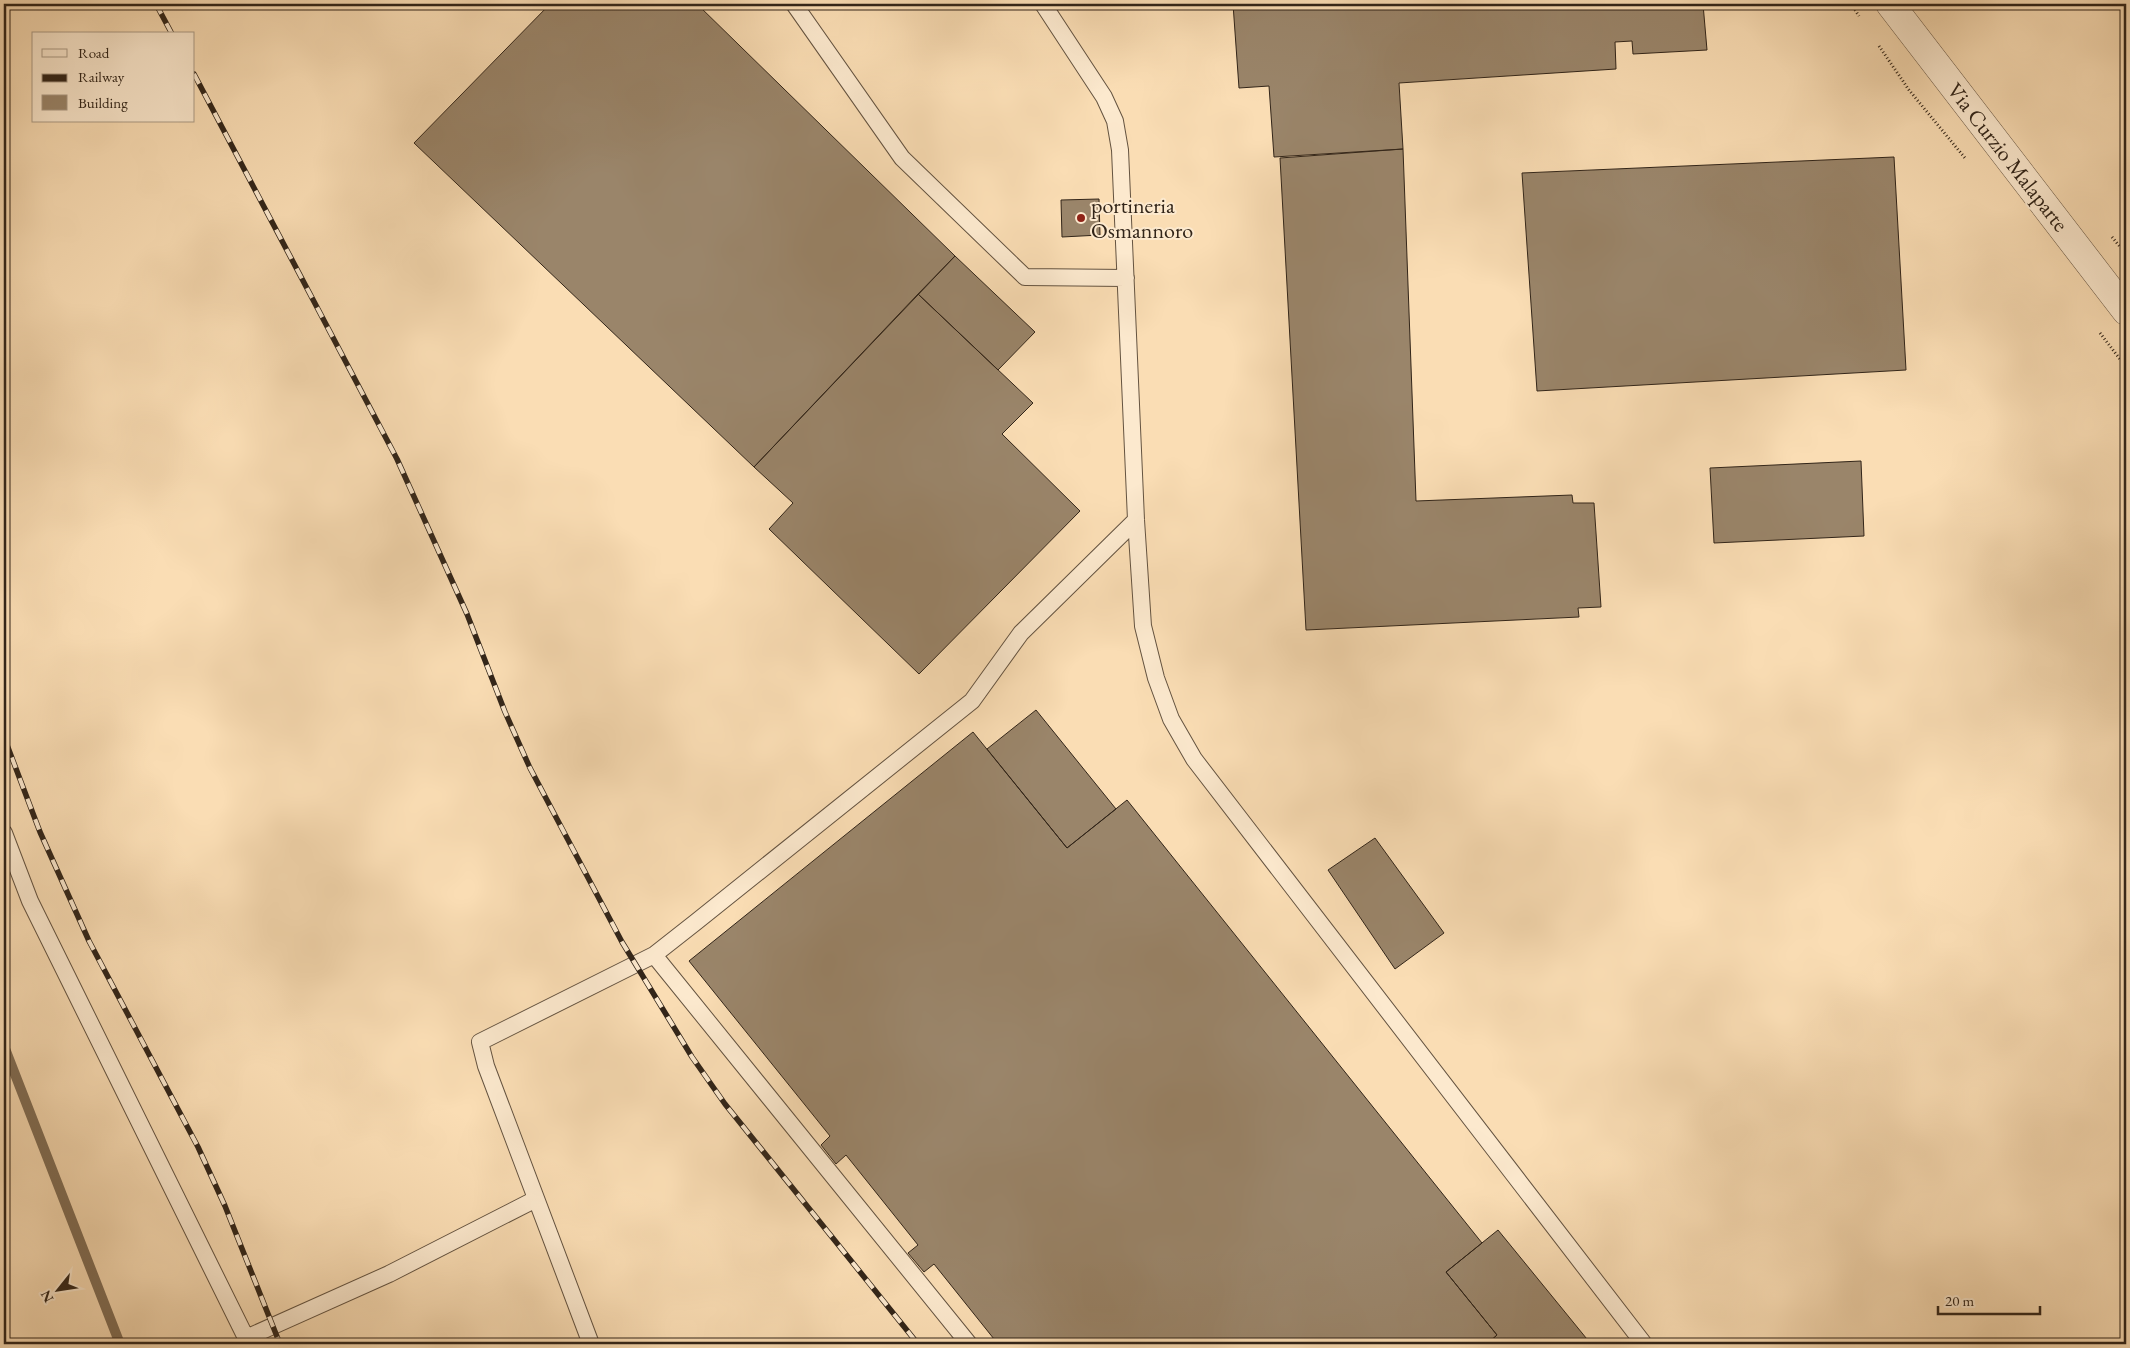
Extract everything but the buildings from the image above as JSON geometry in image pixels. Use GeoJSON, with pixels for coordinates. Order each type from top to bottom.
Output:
{"type":"FeatureCollection","features":[{"type":"Feature","properties":{"kind":"street","name":"Via Curzio Malaparte"},"geometry":{"type":"LineString","coordinates":[[1890,4],[2126,311]]}},
{"type":"Feature","properties":{"kind":"lane"},"geometry":{"type":"LineString","coordinates":[[794,4],[902,158],[1025,277],[1126,278]]}},
{"type":"Feature","properties":{"kind":"lane"},"geometry":{"type":"LineString","coordinates":[[1043,4],[1104,97],[1115,121],[1120,150],[1136,520],[1143,626],[1156,678],[1171,719],[1194,759],[1644,1344]]}},
{"type":"Feature","properties":{"kind":"lane"},"geometry":{"type":"LineString","coordinates":[[591,1344],[486,1066],[480,1042],[654,955],[972,701],[1021,633],[1136,520]]}},
{"type":"Feature","properties":{"kind":"lane"},"geometry":{"type":"LineString","coordinates":[[4,833],[30,901],[248,1341],[389,1274],[536,1199]]}},
{"type":"Feature","properties":{"kind":"lane"},"geometry":{"type":"LineString","coordinates":[[654,955],[969,1344]]}},
{"type":"Feature","properties":{"kind":"waterway"},"geometry":{"type":"LineString","coordinates":[[4,1046],[120,1344]]}},
{"type":"Feature","properties":{"kind":"railway"},"geometry":{"type":"LineString","coordinates":[[156,4],[171,32]]}},
{"type":"Feature","properties":{"kind":"railway"},"geometry":{"type":"LineString","coordinates":[[195,76],[397,459],[467,614],[505,712],[530,768],[622,942],[692,1057],[725,1104],[918,1344]]}},
{"type":"Feature","properties":{"kind":"railway"},"geometry":{"type":"LineString","coordinates":[[4,737],[40,832],[89,941],[198,1147],[225,1206],[280,1344]]}},
{"type":"Feature","properties":{"kind":"place","name":"portineria Osmannoro"},"geometry":{"type":"Point","coordinates":[1081,218]}}]}
